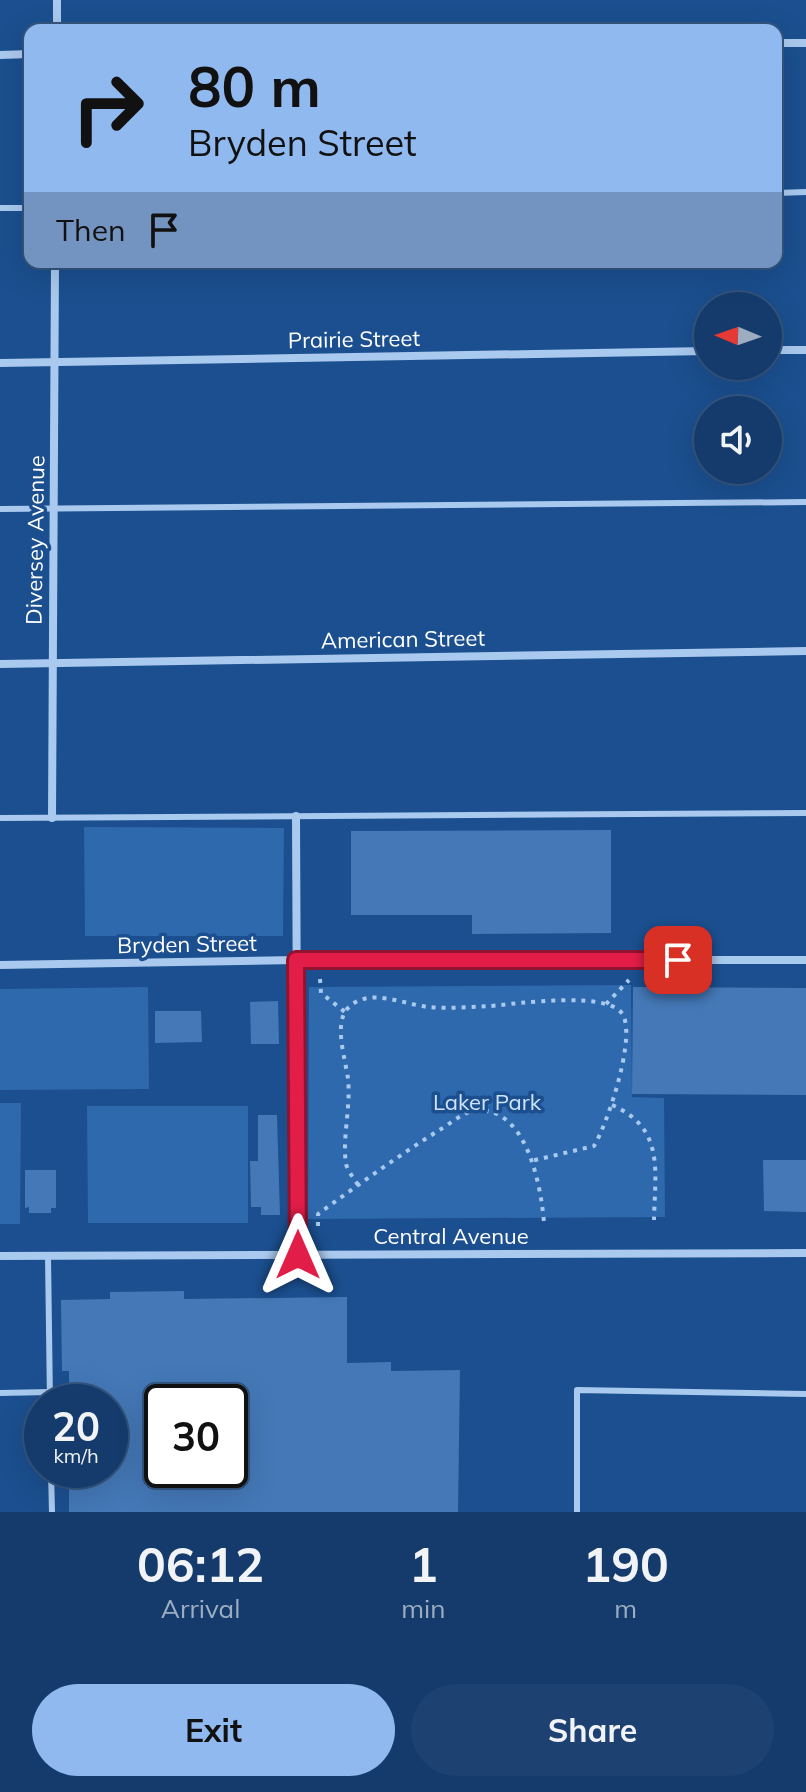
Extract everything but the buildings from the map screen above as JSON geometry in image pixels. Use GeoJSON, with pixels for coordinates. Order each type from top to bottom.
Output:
{"type":"FeatureCollection","features":[{"type":"Feature","properties":{"kind":"street"},"geometry":{"type":"LineString","coordinates":[[57,0],[57,24]]}},
{"type":"Feature","properties":{"kind":"street"},"geometry":{"type":"LineString","coordinates":[[782,43],[806,43]]}},
{"type":"Feature","properties":{"kind":"street"},"geometry":{"type":"LineString","coordinates":[[0,55],[24,54]]}},
{"type":"Feature","properties":{"kind":"street","name":"Diversey Avenue"},"geometry":{"type":"LineString","coordinates":[[52,818],[55,268]]}},
{"type":"Feature","properties":{"kind":"street"},"geometry":{"type":"LineString","coordinates":[[782,350],[806,350]]}},
{"type":"Feature","properties":{"kind":"street","name":"Prairie Street"},"geometry":{"type":"LineString","coordinates":[[0,363],[694,351]]}},
{"type":"Feature","properties":{"kind":"street","name":"American Street"},"geometry":{"type":"LineString","coordinates":[[0,664],[806,651]]}},
{"type":"Feature","properties":{"kind":"street"},"geometry":{"type":"LineString","coordinates":[[296,816],[298,1255]]}},
{"type":"Feature","properties":{"kind":"street","name":"Bryden Street"},"geometry":{"type":"LineString","coordinates":[[0,965],[296,960],[806,960]]}},
{"type":"Feature","properties":{"kind":"street","name":"Central Avenue"},"geometry":{"type":"LineString","coordinates":[[0,1256],[806,1253]]}},
{"type":"Feature","properties":{"kind":"lane"},"geometry":{"type":"LineString","coordinates":[[782,193],[806,192]]}},
{"type":"Feature","properties":{"kind":"lane"},"geometry":{"type":"LineString","coordinates":[[0,208],[24,208]]}},
{"type":"Feature","properties":{"kind":"lane"},"geometry":{"type":"LineString","coordinates":[[0,509],[806,502]]}},
{"type":"Feature","properties":{"kind":"lane"},"geometry":{"type":"LineString","coordinates":[[0,818],[806,813]]}},
{"type":"Feature","properties":{"kind":"lane"},"geometry":{"type":"LineString","coordinates":[[48,1256],[50,1384]]}},
{"type":"Feature","properties":{"kind":"lane"},"geometry":{"type":"LineString","coordinates":[[577,1512],[577,1390],[806,1394]]}},
{"type":"Feature","properties":{"kind":"lane"},"geometry":{"type":"LineString","coordinates":[[0,1393],[24,1393]]}},
{"type":"Feature","properties":{"kind":"lane"},"geometry":{"type":"LineString","coordinates":[[51,1488],[52,1512]]}},
{"type":"Feature","properties":{"kind":"path"},"geometry":{"type":"LineString","coordinates":[[320,979],[321,993],[345,1012]]}},
{"type":"Feature","properties":{"kind":"path"},"geometry":{"type":"LineString","coordinates":[[606,1004],[629,980]]}},
{"type":"Feature","properties":{"kind":"path"},"geometry":{"type":"LineString","coordinates":[[358,1185],[346,1168],[348,1082],[342,1018],[345,1012],[364,999],[429,1007],[556,1001],[616,1007],[625,1018],[625,1052],[605,1127],[594,1146],[531,1161]]}},
{"type":"Feature","properties":{"kind":"path"},"geometry":{"type":"LineString","coordinates":[[612,1105],[633,1114],[650,1135],[655,1168],[654,1220]]}},
{"type":"Feature","properties":{"kind":"path"},"geometry":{"type":"LineString","coordinates":[[318,1226],[318,1214],[397,1157],[471,1111],[496,1112],[515,1128],[541,1190],[544,1223]]}},
{"type":"Feature","properties":{"kind":"green space"},"geometry":{"type":"Polygon","coordinates":[[[84,827],[284,828],[283,936],[85,936],[84,827]]]}},
{"type":"Feature","properties":{"kind":"green space","name":"Laker Park"},"geometry":{"type":"Polygon","coordinates":[[[631,985],[632,1097],[664,1098],[665,1217],[308,1219],[309,987],[631,985]]]}},
{"type":"Feature","properties":{"kind":"green space"},"geometry":{"type":"Polygon","coordinates":[[[148,987],[149,1089],[0,1090],[0,989],[148,987]]]}},
{"type":"Feature","properties":{"kind":"green space"},"geometry":{"type":"Polygon","coordinates":[[[0,1103],[21,1103],[20,1224],[0,1224],[0,1103]]]}},
{"type":"Feature","properties":{"kind":"green space"},"geometry":{"type":"Polygon","coordinates":[[[87,1106],[248,1106],[248,1223],[88,1223],[87,1106]]]}},
{"type":"Feature","properties":{"kind":"route"},"geometry":{"type":"LineString","coordinates":[[298,1255],[296,960],[678,960]]}}]}
